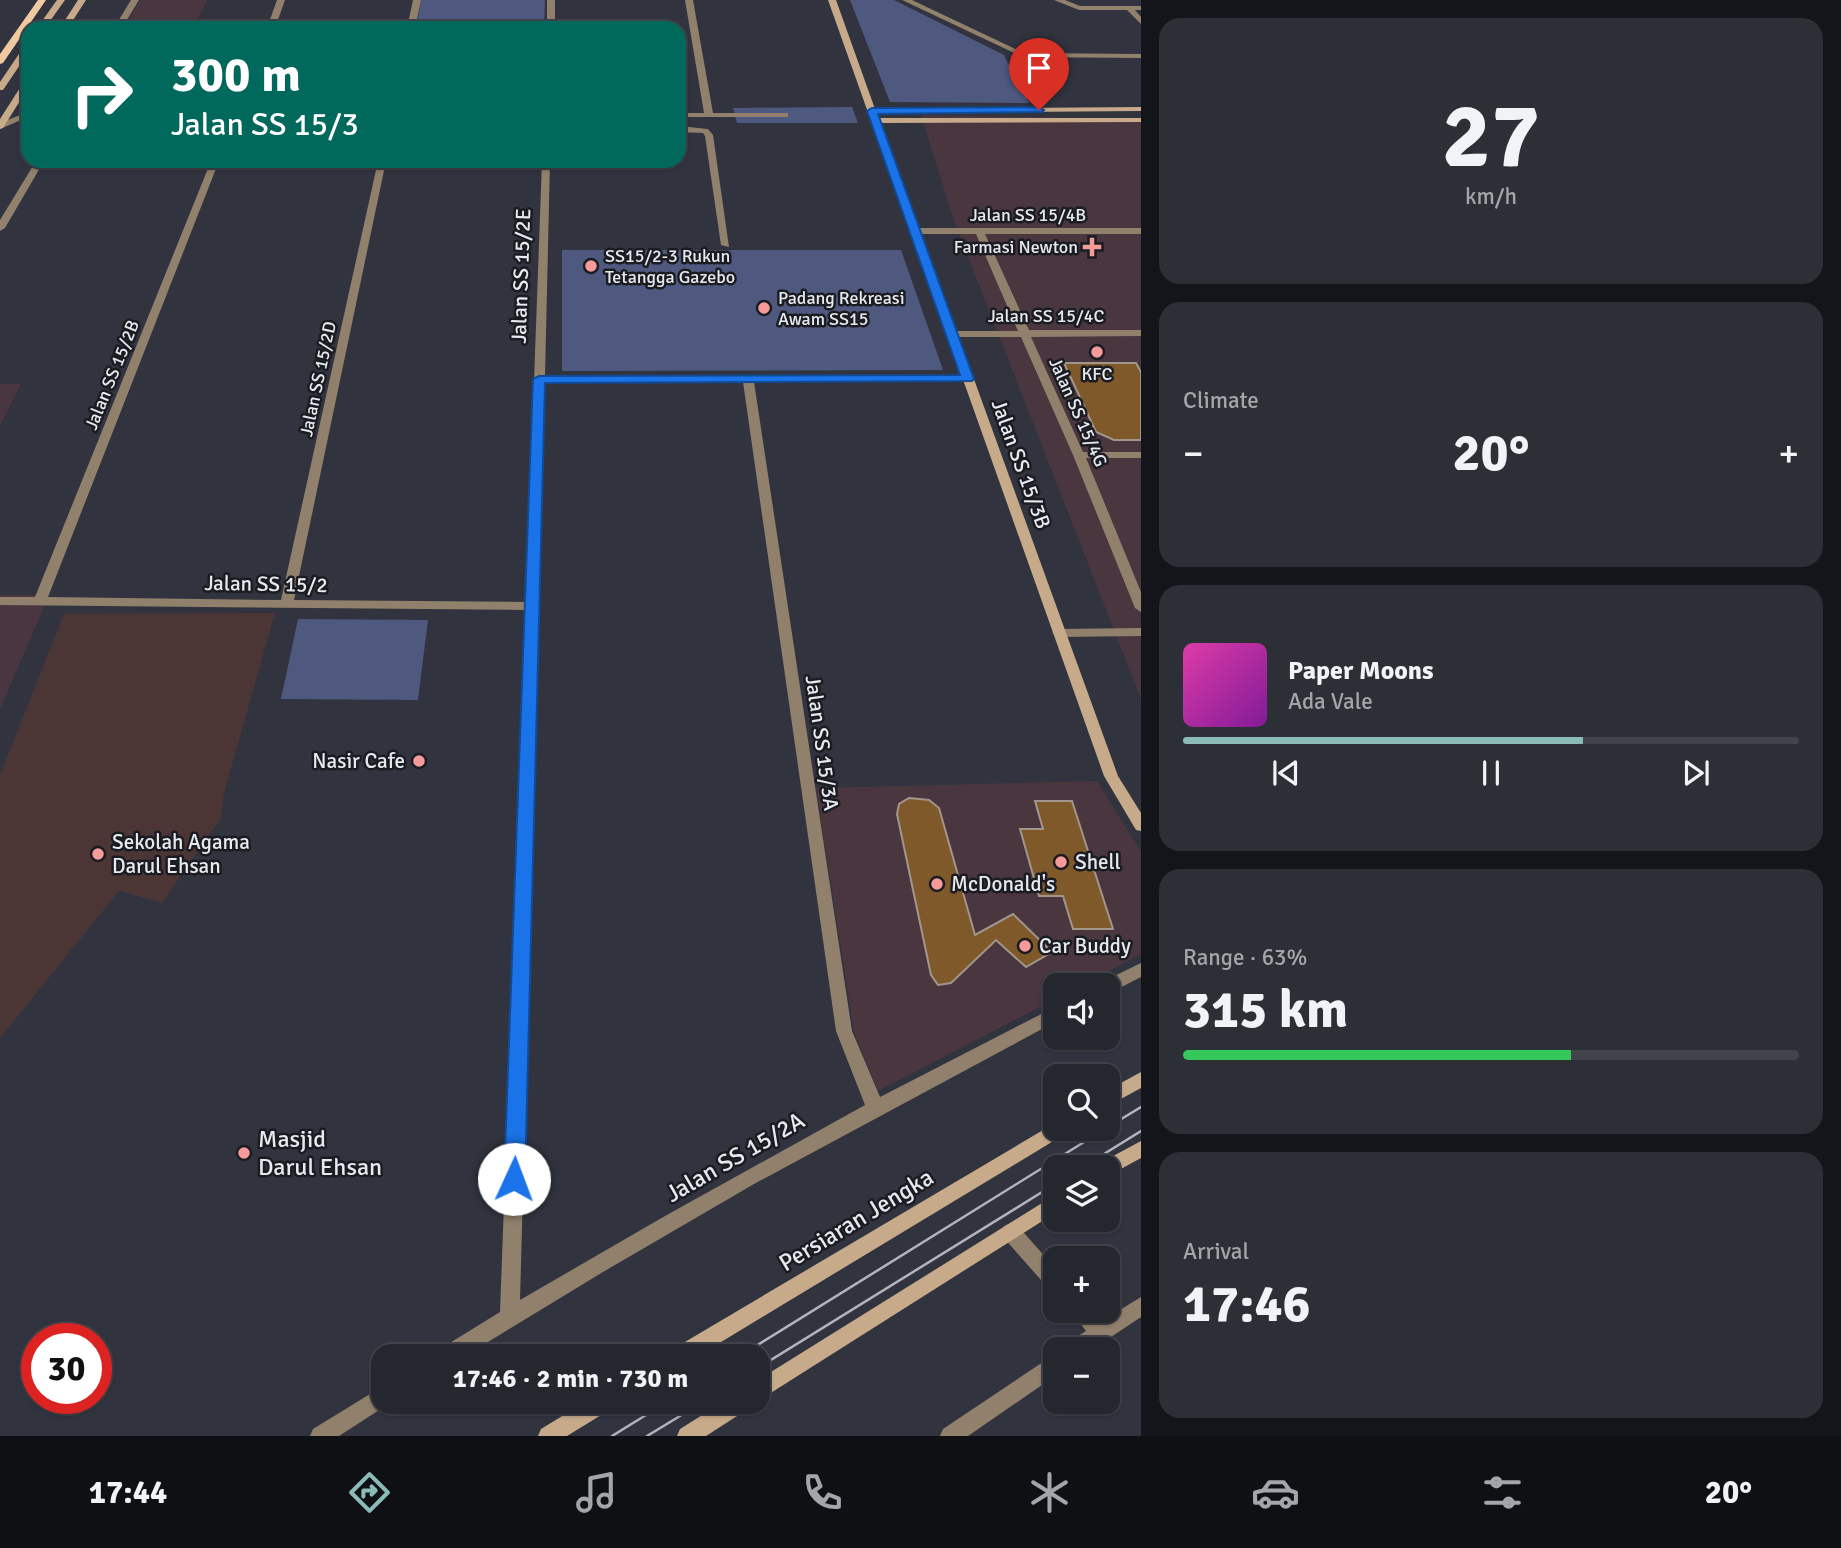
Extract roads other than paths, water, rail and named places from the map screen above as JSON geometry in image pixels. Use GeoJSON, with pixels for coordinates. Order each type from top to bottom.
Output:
{"type":"FeatureCollection","features":[{"type":"Feature","properties":{"kind":"main road"},"geometry":{"type":"LineString","coordinates":[[28,21],[42,0]]}},
{"type":"Feature","properties":{"kind":"main road"},"geometry":{"type":"LineString","coordinates":[[0,61],[21,30]]}},
{"type":"Feature","properties":{"kind":"street"},"geometry":{"type":"LineString","coordinates":[[46,21],[61,0]]}},
{"type":"Feature","properties":{"kind":"street"},"geometry":{"type":"LineString","coordinates":[[68,21],[82,0]]}},
{"type":"Feature","properties":{"kind":"street"},"geometry":{"type":"LineString","coordinates":[[122,21],[135,0]]}},
{"type":"Feature","properties":{"kind":"street"},"geometry":{"type":"LineString","coordinates":[[274,21],[281,0]]}},
{"type":"Feature","properties":{"kind":"street"},"geometry":{"type":"LineString","coordinates":[[412,21],[417,0]]}},
{"type":"Feature","properties":{"kind":"street"},"geometry":{"type":"LineString","coordinates":[[551,0],[551,21]]}},
{"type":"Feature","properties":{"kind":"street"},"geometry":{"type":"LineString","coordinates":[[689,0],[709,115]]}},
{"type":"Feature","properties":{"kind":"street","name":"Jalan SS 15/3B"},"geometry":{"type":"LineString","coordinates":[[832,0],[1111,776],[1141,826]]}},
{"type":"Feature","properties":{"kind":"street"},"geometry":{"type":"LineString","coordinates":[[906,0],[1023,55],[1141,56]]}},
{"type":"Feature","properties":{"kind":"street"},"geometry":{"type":"LineString","coordinates":[[1058,0],[1079,8],[1141,8]]}},
{"type":"Feature","properties":{"kind":"street"},"geometry":{"type":"LineString","coordinates":[[1129,8],[1141,22]]}},
{"type":"Feature","properties":{"kind":"street"},"geometry":{"type":"LineString","coordinates":[[0,88],[21,57]]}},
{"type":"Feature","properties":{"kind":"street"},"geometry":{"type":"LineString","coordinates":[[0,126],[21,101]]}},
{"type":"Feature","properties":{"kind":"street"},"geometry":{"type":"LineString","coordinates":[[874,116],[1141,109]]}},
{"type":"Feature","properties":{"kind":"street"},"geometry":{"type":"LineString","coordinates":[[686,115],[785,115]]}},
{"type":"Feature","properties":{"kind":"street"},"geometry":{"type":"LineString","coordinates":[[874,116],[1141,120]]}},
{"type":"Feature","properties":{"kind":"street"},"geometry":{"type":"LineString","coordinates":[[0,126],[21,117]]}},
{"type":"Feature","properties":{"kind":"street"},"geometry":{"type":"LineString","coordinates":[[686,130],[705,131],[709,135],[726,245]]}},
{"type":"Feature","properties":{"kind":"street"},"geometry":{"type":"LineString","coordinates":[[0,228],[36,168]]}},
{"type":"Feature","properties":{"kind":"street","name":"Jalan SS 15/2B"},"geometry":{"type":"LineString","coordinates":[[40,601],[212,168]]}},
{"type":"Feature","properties":{"kind":"street","name":"Jalan SS 15/2D"},"geometry":{"type":"LineString","coordinates":[[286,604],[380,168]]}},
{"type":"Feature","properties":{"kind":"street","name":"Jalan SS 15/2E"},"geometry":{"type":"LineString","coordinates":[[510,1317],[546,168]]}},
{"type":"Feature","properties":{"kind":"street","name":"Jalan SS 15/4B"},"geometry":{"type":"LineString","coordinates":[[915,230],[1141,231]]}},
{"type":"Feature","properties":{"kind":"street","name":"Jalan SS 15/4G"},"geometry":{"type":"LineString","coordinates":[[979,231],[1079,455],[1141,608]]}},
{"type":"Feature","properties":{"kind":"street","name":"Jalan SS 15/4C"},"geometry":{"type":"LineString","coordinates":[[951,334],[1141,333]]}},
{"type":"Feature","properties":{"kind":"street"},"geometry":{"type":"LineString","coordinates":[[539,379],[968,379]]}},
{"type":"Feature","properties":{"kind":"street","name":"Jalan SS 15/3A"},"geometry":{"type":"LineString","coordinates":[[748,379],[844,1031],[875,1107]]}},
{"type":"Feature","properties":{"kind":"street"},"geometry":{"type":"LineString","coordinates":[[1079,455],[1141,456]]}},
{"type":"Feature","properties":{"kind":"street","name":"Jalan SS 15/2"},"geometry":{"type":"LineString","coordinates":[[0,601],[532,606]]}},
{"type":"Feature","properties":{"kind":"street"},"geometry":{"type":"LineString","coordinates":[[1059,633],[1141,632]]}},
{"type":"Feature","properties":{"kind":"street"},"geometry":{"type":"LineString","coordinates":[[1120,980],[1141,969]]}},
{"type":"Feature","properties":{"kind":"street","name":"Jalan SS 15/2A"},"geometry":{"type":"LineString","coordinates":[[466,1344],[875,1107],[1043,1020]]}},
{"type":"Feature","properties":{"kind":"street"},"geometry":{"type":"LineString","coordinates":[[1120,1092],[1141,1079]]}},
{"type":"Feature","properties":{"kind":"street","name":"Persiaran Jengka"},"geometry":{"type":"LineString","coordinates":[[700,1344],[1043,1139]]}},
{"type":"Feature","properties":{"kind":"street"},"geometry":{"type":"LineString","coordinates":[[1120,1161],[1141,1149]]}},
{"type":"Feature","properties":{"kind":"street"},"geometry":{"type":"LineString","coordinates":[[770,1383],[1043,1211]]}},
{"type":"Feature","properties":{"kind":"street"},"geometry":{"type":"LineString","coordinates":[[1011,1232],[1043,1268]]}},
{"type":"Feature","properties":{"kind":"street"},"geometry":{"type":"LineString","coordinates":[[1094,1337],[1141,1306]]}},
{"type":"Feature","properties":{"kind":"street"},"geometry":{"type":"LineString","coordinates":[[1091,1323],[1100,1333]]}},
{"type":"Feature","properties":{"kind":"street"},"geometry":{"type":"LineString","coordinates":[[950,1436],[1043,1372]]}},
{"type":"Feature","properties":{"kind":"street"},"geometry":{"type":"LineString","coordinates":[[320,1436],[371,1404]]}},
{"type":"Feature","properties":{"kind":"street"},"geometry":{"type":"LineString","coordinates":[[548,1436],[584,1414]]}},
{"type":"Feature","properties":{"kind":"street"},"geometry":{"type":"LineString","coordinates":[[687,1436],[722,1414]]}},
{"type":"Feature","properties":{"kind":"tram line"},"geometry":{"type":"LineString","coordinates":[[1120,1120],[1141,1107]]}},
{"type":"Feature","properties":{"kind":"tram line"},"geometry":{"type":"LineString","coordinates":[[1102,1155],[1141,1131]]}},
{"type":"Feature","properties":{"kind":"tram line"},"geometry":{"type":"LineString","coordinates":[[759,1344],[1086,1141]]}},
{"type":"Feature","properties":{"kind":"tram line"},"geometry":{"type":"LineString","coordinates":[[770,1361],[1043,1191]]}},
{"type":"Feature","properties":{"kind":"tram line"},"geometry":{"type":"LineString","coordinates":[[612,1436],[648,1414]]}},
{"type":"Feature","properties":{"kind":"tram line"},"geometry":{"type":"LineString","coordinates":[[647,1436],[683,1414]]}},
{"type":"Feature","properties":{"kind":"place","name":"Farmasi Newton"},"geometry":{"type":"Point","coordinates":[1092,247]}},
{"type":"Feature","properties":{"kind":"place","name":"SS15/2-3 Rukun Tetangga Gazebo"},"geometry":{"type":"Point","coordinates":[591,266]}},
{"type":"Feature","properties":{"kind":"place","name":"Padang Rekreasi Awam SS15"},"geometry":{"type":"Point","coordinates":[764,308]}},
{"type":"Feature","properties":{"kind":"place","name":"KFC"},"geometry":{"type":"Point","coordinates":[1097,352]}},
{"type":"Feature","properties":{"kind":"place","name":"Nasir Cafe"},"geometry":{"type":"Point","coordinates":[419,761]}},
{"type":"Feature","properties":{"kind":"place","name":"Sekolah Agama Darul Ehsan"},"geometry":{"type":"Point","coordinates":[98,854]}},
{"type":"Feature","properties":{"kind":"place","name":"Shell"},"geometry":{"type":"Point","coordinates":[1061,862]}},
{"type":"Feature","properties":{"kind":"place","name":"McDonald's"},"geometry":{"type":"Point","coordinates":[937,884]}},
{"type":"Feature","properties":{"kind":"place","name":"Car Buddy"},"geometry":{"type":"Point","coordinates":[1025,946]}},
{"type":"Feature","properties":{"kind":"place","name":"Masjid Darul Ehsan"},"geometry":{"type":"Point","coordinates":[244,1153]}}]}
